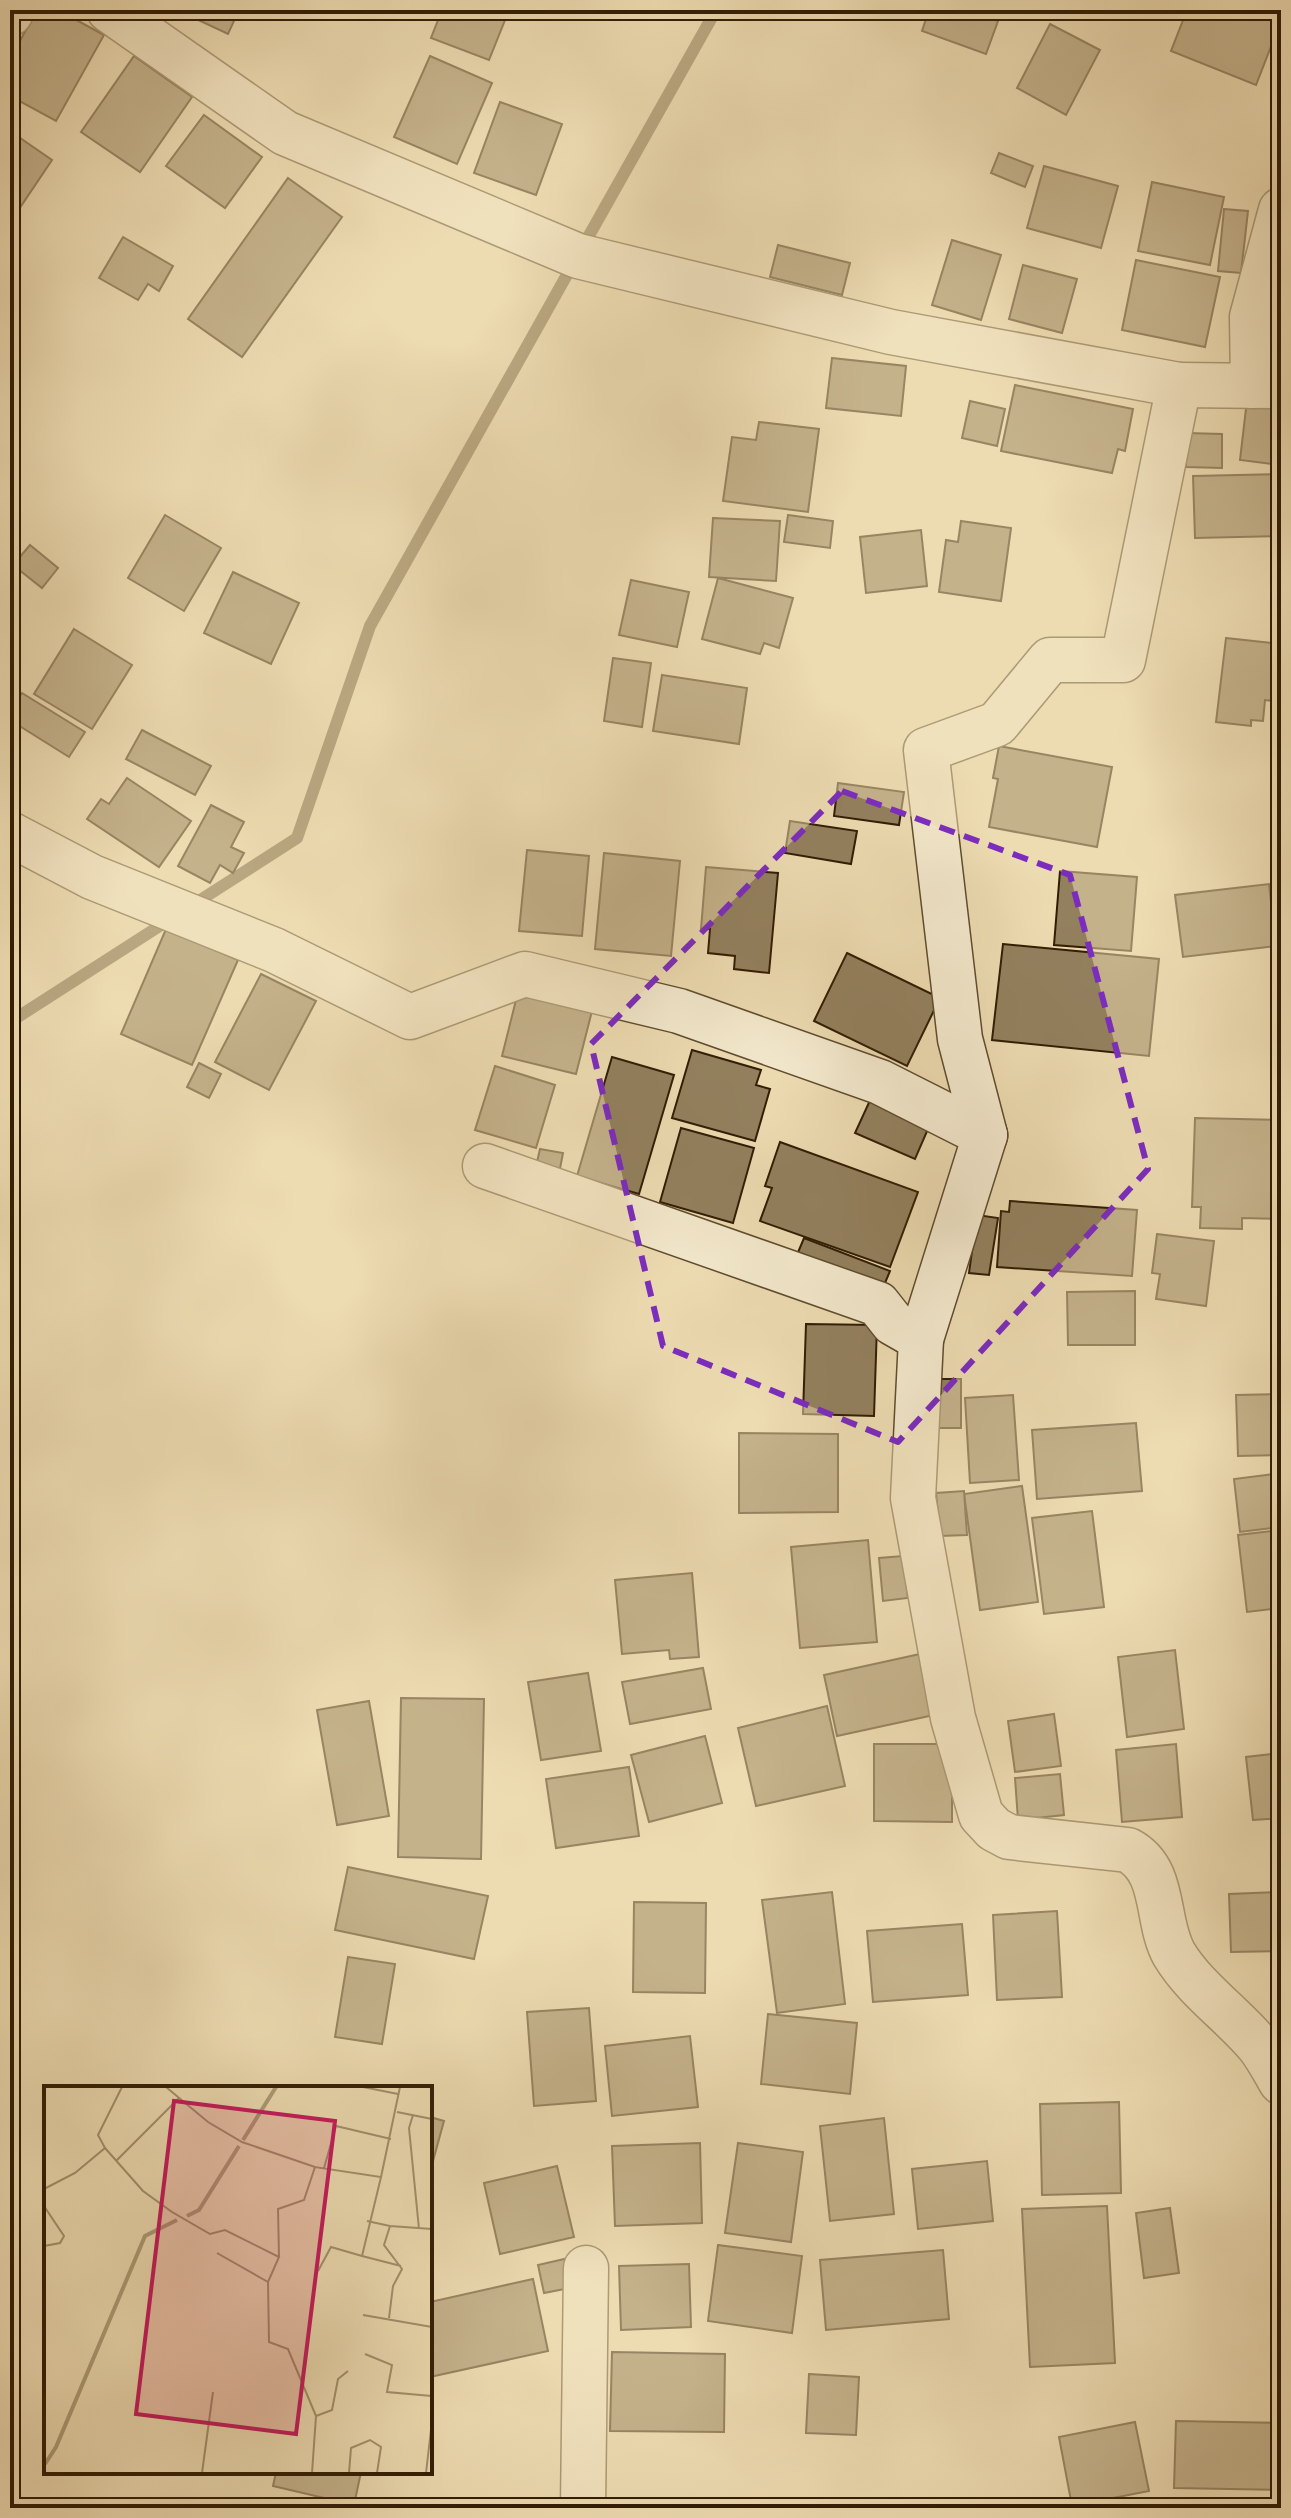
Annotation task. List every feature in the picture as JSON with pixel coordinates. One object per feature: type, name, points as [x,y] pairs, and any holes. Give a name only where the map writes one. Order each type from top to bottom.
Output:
[{"type":"street","points":[[109,10],[285,133],[578,256],[891,332],[1179,385],[1267,386],[1252,317],[1281,210]]},
{"type":"street","points":[[1179,385],[1123,660],[1050,660],[997,724],[926,750],[960,1039],[985,1135],[921,1339],[913,1498],[953,1718],[981,1815],[994,1829],[1009,1837],[1128,1850],[1142,1857],[1151,1872],[1172,1951],[1185,1969],[1259,2046],[1281,2082]]},
{"type":"street","points":[[10,834],[92,877],[274,950],[410,1017],[525,974],[679,1011],[880,1082],[985,1135]]},
{"type":"street","points":[[485,1166],[878,1304],[893,1323],[921,1339]]},
{"type":"street","points":[[583,2508],[586,2268]]},
{"type":"highlighted area","points":[[842,791],[1070,875],[1148,1169],[898,1442],[663,1346],[591,1044]]},
{"type":"building","points":[[37,10],[58,10],[104,35],[56,121],[10,96],[10,59]]},
{"type":"building","points":[[177,10],[239,10],[228,34]]},
{"type":"building","points":[[442,10],[509,10],[489,60],[431,38]]},
{"type":"building","points":[[929,10],[967,10],[998,21],[986,54],[922,31]]},
{"type":"building","points":[[1187,10],[1253,10],[1281,21],[1256,85],[1171,51]]},
{"type":"building","points":[[1050,24],[1100,50],[1066,115],[1017,88]]},
{"type":"building","points":[[134,56],[192,97],[140,172],[81,132]]},
{"type":"building","points":[[430,56],[492,83],[457,164],[394,137]]},
{"type":"building","points":[[500,102],[562,124],[536,195],[474,173]]},
{"type":"building","points":[[204,115],[262,157],[225,208],[166,166]]},
{"type":"building","points":[[10,131],[52,160],[13,218],[10,216]]},
{"type":"building","points":[[999,153],[1033,166],[1025,187],[991,173]]},
{"type":"building","points":[[1044,166],[1118,186],[1101,248],[1027,228]]},
{"type":"building","points":[[288,178],[342,217],[242,357],[188,319]]},
{"type":"building","points":[[1152,182],[1224,197],[1210,265],[1138,251]]},
{"type":"building","points":[[1224,209],[1248,211],[1241,273],[1218,271]]},
{"type":"building","points":[[123,237],[173,266],[159,291],[148,284],[138,300],[99,278]]},
{"type":"building","points":[[952,240],[1001,255],[981,320],[932,305]]},
{"type":"building","points":[[778,245],[850,263],[842,295],[770,277]]},
{"type":"building","points":[[1136,260],[1220,277],[1205,347],[1122,330]]},
{"type":"building","points":[[1023,265],[1077,279],[1062,333],[1009,319]]},
{"type":"building","points":[[832,358],[906,366],[901,416],[826,408]]},
{"type":"building","points":[[1015,385],[1133,409],[1125,451],[1118,449],[1112,473],[1001,451]]},
{"type":"building","points":[[1247,400],[1281,404],[1281,465],[1240,460]]},
{"type":"building","points":[[970,401],[1005,409],[997,446],[962,438]]},
{"type":"building","points":[[759,422],[819,429],[808,512],[723,501],[732,437],[756,440]]},
{"type":"building","points":[[1186,433],[1222,434],[1222,468],[1186,467]]},
{"type":"building","points":[[1281,474],[1281,536],[1195,538],[1193,476]]},
{"type":"building","points":[[165,515],[221,548],[184,611],[128,578]]},
{"type":"building","points":[[788,515],[833,521],[830,548],[784,542]]},
{"type":"building","points":[[713,518],[780,521],[776,581],[709,577]]},
{"type":"building","points":[[961,521],[1011,528],[1001,601],[939,592],[946,540],[958,542]]},
{"type":"building","points":[[921,530],[927,586],[866,593],[860,537]]},
{"type":"building","points":[[30,545],[58,568],[42,588],[13,565]]},
{"type":"building","points":[[233,572],[299,603],[271,664],[204,633]]},
{"type":"building","points":[[718,578],[793,598],[779,648],[764,643],[760,654],[702,639]]},
{"type":"building","points":[[631,580],[689,592],[677,647],[619,635]]},
{"type":"building","points":[[74,629],[132,665],[92,729],[34,694]]},
{"type":"building","points":[[1226,638],[1281,644],[1281,702],[1265,700],[1263,721],[1251,720],[1251,726],[1216,722]]},
{"type":"building","points":[[613,658],[651,663],[642,727],[604,721]]},
{"type":"building","points":[[662,675],[747,688],[739,744],[653,731]]},
{"type":"building","points":[[22,693],[85,732],[69,757],[10,720],[10,711]]},
{"type":"building","points":[[142,730],[211,766],[195,795],[126,759]]},
{"type":"building","points":[[999,746],[1112,767],[1097,847],[989,827],[998,779],[993,778]]},
{"type":"building","points":[[127,778],[191,821],[159,867],[87,819],[101,799],[109,804]]},
{"type":"building","points":[[838,783],[904,792],[899,825],[834,816]]},
{"type":"building","points":[[211,805],[244,822],[231,847],[244,853],[233,873],[220,865],[210,883],[178,866]]},
{"type":"building","points":[[790,821],[857,831],[851,864],[785,853]]},
{"type":"building","points":[[527,850],[589,856],[582,936],[519,931]]},
{"type":"building","points":[[604,853],[680,861],[671,956],[595,949]]},
{"type":"building","points":[[706,867],[778,873],[769,973],[734,969],[735,956],[708,953],[710,929],[701,929]]},
{"type":"building","points":[[1060,871],[1137,877],[1131,951],[1054,945]]},
{"type":"building","points":[[1269,884],[1276,946],[1183,957],[1175,895]]},
{"type":"building","points":[[166,929],[238,960],[192,1065],[121,1034]]},
{"type":"building","points":[[1003,944],[1159,959],[1149,1056],[992,1040]]},
{"type":"building","points":[[847,953],[940,998],[907,1066],[814,1021]]},
{"type":"building","points":[[261,974],[316,1001],[269,1090],[215,1062]]},
{"type":"building","points":[[519,988],[593,1007],[576,1074],[502,1056]]},
{"type":"building","points":[[692,1050],[761,1070],[756,1085],[770,1089],[755,1141],[672,1118]]},
{"type":"building","points":[[612,1057],[674,1075],[639,1194],[577,1176]]},
{"type":"building","points":[[199,1063],[221,1074],[209,1098],[187,1087]]},
{"type":"building","points":[[495,1066],[555,1085],[536,1148],[475,1130]]},
{"type":"building","points":[[872,1096],[931,1122],[915,1159],[855,1133]]},
{"type":"building","points":[[1195,1118],[1281,1120],[1281,1219],[1242,1218],[1242,1229],[1200,1228],[1201,1207],[1192,1207]]},
{"type":"building","points":[[681,1128],[754,1148],[733,1223],[660,1202]]},
{"type":"building","points":[[780,1142],[918,1192],[890,1267],[760,1221],[772,1188],[765,1186]]},
{"type":"building","points":[[540,1149],[563,1153],[558,1179],[534,1175]]},
{"type":"building","points":[[1010,1201],[1137,1210],[1132,1276],[997,1267],[1001,1211],[1009,1212]]},
{"type":"building","points":[[977,1215],[998,1218],[989,1275],[969,1273]]},
{"type":"building","points":[[1157,1234],[1214,1241],[1206,1306],[1156,1299],[1160,1274],[1152,1273]]},
{"type":"building","points":[[804,1238],[890,1271],[880,1295],[794,1262]]},
{"type":"building","points":[[1135,1291],[1135,1345],[1068,1345],[1067,1292]]},
{"type":"building","points":[[806,1324],[877,1325],[874,1416],[803,1414]]},
{"type":"building","points":[[938,1379],[961,1379],[961,1428],[937,1428]]},
{"type":"building","points":[[1278,1394],[1280,1455],[1238,1456],[1236,1395]]},
{"type":"building","points":[[1013,1395],[1019,1480],[970,1483],[965,1398]]},
{"type":"building","points":[[1136,1423],[1142,1491],[1037,1499],[1032,1430]]},
{"type":"building","points":[[739,1433],[838,1434],[838,1512],[739,1513]]},
{"type":"building","points":[[1281,1473],[1281,1527],[1240,1532],[1234,1479]]},
{"type":"building","points":[[1022,1486],[1038,1602],[980,1610],[964,1494]]},
{"type":"building","points":[[964,1491],[967,1535],[940,1536],[936,1493]]},
{"type":"building","points":[[1092,1511],[1104,1607],[1044,1614],[1032,1518]]},
{"type":"building","points":[[1273,1531],[1281,1608],[1247,1612],[1238,1535]]},
{"type":"building","points":[[868,1540],[877,1642],[800,1648],[791,1547]]},
{"type":"building","points":[[903,1556],[908,1598],[883,1601],[879,1558]]},
{"type":"building","points":[[692,1573],[699,1657],[670,1659],[669,1650],[622,1654],[615,1580]]},
{"type":"building","points":[[1175,1650],[1184,1729],[1127,1737],[1118,1657]]},
{"type":"building","points":[[920,1654],[934,1715],[837,1736],[824,1675]]},
{"type":"building","points":[[703,1668],[711,1709],[630,1724],[622,1682]]},
{"type":"building","points":[[588,1673],[601,1751],[541,1760],[528,1682]]},
{"type":"building","points":[[401,1698],[484,1699],[481,1859],[398,1857]]},
{"type":"building","points":[[369,1701],[389,1816],[337,1825],[317,1710]]},
{"type":"building","points":[[827,1706],[845,1786],[756,1806],[738,1728]]},
{"type":"building","points":[[1054,1714],[1061,1766],[1015,1772],[1008,1721]]},
{"type":"building","points":[[705,1736],[722,1803],[649,1822],[631,1755]]},
{"type":"building","points":[[874,1744],[952,1744],[952,1822],[874,1821]]},
{"type":"building","points":[[1176,1744],[1182,1817],[1122,1822],[1116,1750]]},
{"type":"building","points":[[1281,1753],[1281,1818],[1253,1820],[1246,1757]]},
{"type":"building","points":[[629,1767],[639,1836],[556,1848],[546,1779]]},
{"type":"building","points":[[1060,1774],[1064,1815],[1018,1820],[1015,1778]]},
{"type":"building","points":[[348,1867],[488,1896],[474,1959],[335,1930]]},
{"type":"building","points":[[832,1892],[845,2004],[777,2013],[762,1900]]},
{"type":"building","points":[[1281,1892],[1281,1951],[1231,1952],[1229,1894]]},
{"type":"building","points":[[634,1902],[706,1903],[705,1993],[633,1992]]},
{"type":"building","points":[[1057,1911],[1062,1997],[997,2000],[993,1915]]},
{"type":"building","points":[[962,1924],[968,1995],[873,2002],[867,1931]]},
{"type":"building","points":[[348,1957],[395,1964],[382,2044],[335,2037]]},
{"type":"building","points":[[589,2008],[596,2101],[534,2106],[527,2012]]},
{"type":"building","points":[[768,2014],[857,2023],[850,2094],[761,2084]]},
{"type":"building","points":[[690,2036],[698,2107],[612,2116],[605,2046]]},
{"type":"building","points":[[1119,2102],[1121,2193],[1042,2195],[1040,2104]]},
{"type":"building","points":[[432,2118],[444,2121],[432,2165]]},
{"type":"building","points":[[884,2118],[894,2214],[830,2221],[820,2126]]},
{"type":"building","points":[[700,2143],[702,2223],[615,2226],[612,2146]]},
{"type":"building","points":[[738,2143],[803,2152],[791,2242],[725,2233]]},
{"type":"building","points":[[987,2161],[993,2221],[918,2229],[912,2169]]},
{"type":"building","points":[[557,2166],[574,2237],[500,2254],[484,2183]]},
{"type":"building","points":[[1107,2206],[1115,2363],[1030,2367],[1022,2209]]},
{"type":"building","points":[[1170,2208],[1179,2273],[1144,2278],[1136,2213]]},
{"type":"building","points":[[718,2245],[802,2256],[792,2333],[708,2321]]},
{"type":"building","points":[[943,2250],[949,2319],[826,2330],[820,2260]]},
{"type":"building","points":[[573,2257],[580,2286],[544,2293],[538,2265]]},
{"type":"building","points":[[689,2264],[691,2327],[621,2330],[619,2266]]},
{"type":"building","points":[[533,2279],[548,2351],[432,2377],[432,2302]]},
{"type":"building","points":[[612,2352],[725,2354],[724,2432],[610,2431]]},
{"type":"building","points":[[809,2374],[859,2377],[856,2435],[806,2433]]},
{"type":"building","points":[[1176,2421],[1281,2423],[1281,2490],[1174,2488]]},
{"type":"building","points":[[1135,2422],[1149,2491],[1072,2506],[1059,2437]]},
{"type":"building","points":[[276,2474],[361,2474],[354,2505],[273,2486]]},
{"type":"waterway","points":[[582,248],[716,10]]},
{"type":"waterway","points":[[191,906],[297,838],[370,626],[573,264]]},
{"type":"waterway","points":[[10,1022],[172,918]]}]
